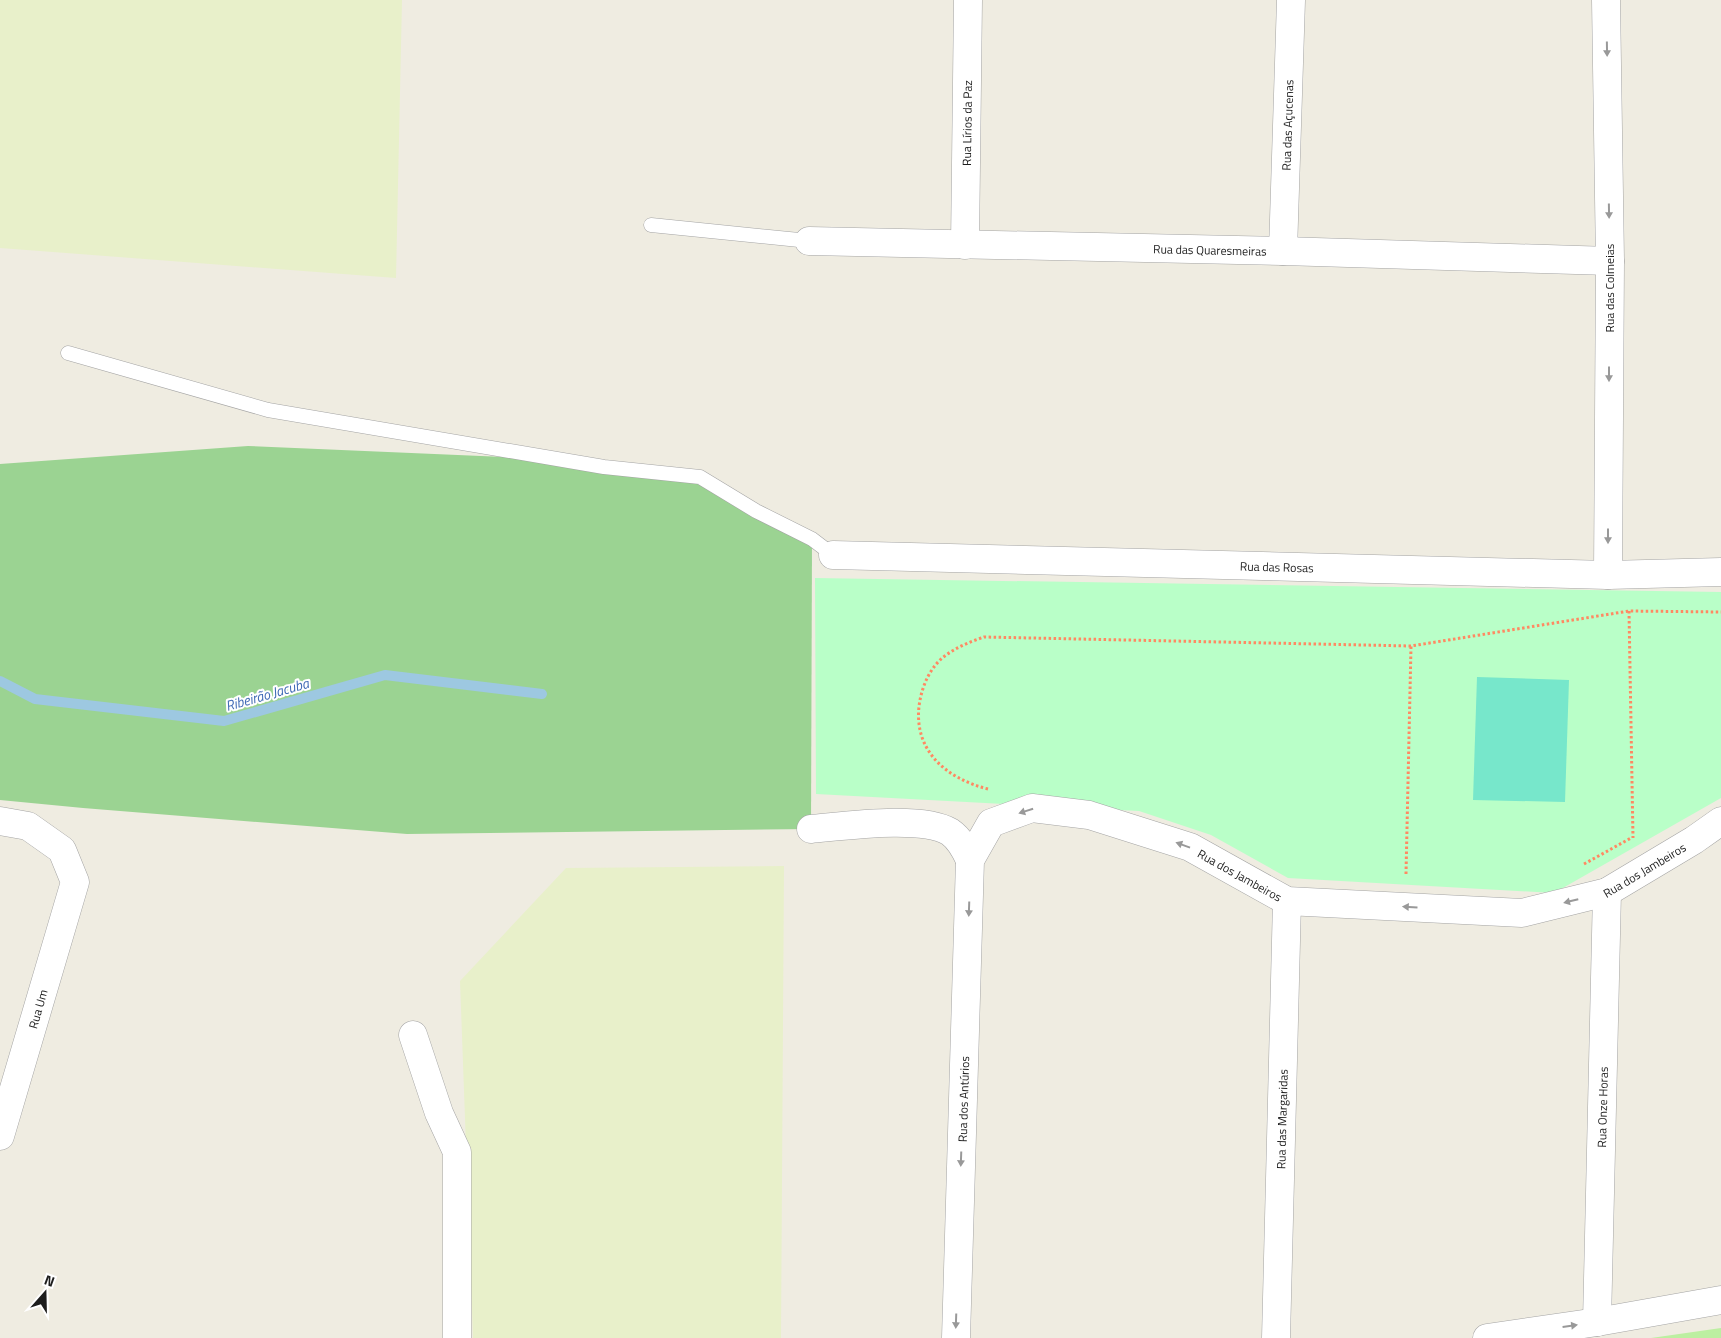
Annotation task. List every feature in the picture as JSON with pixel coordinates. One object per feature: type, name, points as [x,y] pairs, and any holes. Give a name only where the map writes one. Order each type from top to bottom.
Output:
[{"type":"street","name":"Rua Lírios da Paz","points":[[965,245],[968,0]]},
{"type":"street","name":"Rua das Açucenas","points":[[1283,250],[1291,0]]},
{"type":"street","name":"Rua das Colmeias","points":[[1606,0],[1610,261],[1608,575]]},
{"type":"street","name":"Rua das Quaresmeiras","points":[[809,241],[1283,250],[1610,261]]},
{"type":"street","name":"Rua das Rosas","points":[[833,555],[1608,575],[1709,572]]},
{"type":"street","points":[[1709,572],[1721,556]]},
{"type":"street","name":"Rua dos Jambeiros","points":[[970,860],[991,823],[1032,808],[1089,815],[1131,826],[1190,847],[1287,901],[1522,912],[1607,892],[1694,840],[1721,821]]},
{"type":"street","name":"Rua Um","points":[[0,821],[28,826],[62,850],[75,882],[0,1136]]},
{"type":"street","points":[[811,829],[907,822],[948,831],[960,841],[970,860]]},
{"type":"street","name":"Rua dos Antúrios","points":[[956,1338],[970,860]]},
{"type":"street","name":"Rua Onze Horas","points":[[1597,1322],[1607,892]]},
{"type":"street","name":"Rua das Margaridas","points":[[1276,1338],[1287,901]]},
{"type":"street","points":[[413,1035],[439,1113],[456,1152],[457,1338]]},
{"type":"street","points":[[1487,1338],[1597,1322],[1721,1300]]},
{"type":"lane","points":[[652,225],[809,241]]},
{"type":"lane","points":[[68,353],[268,410],[604,468],[700,477],[756,511],[812,540],[833,555]]},
{"type":"path","points":[[1628,611],[1632,838]]},
{"type":"path","points":[[996,791],[980,787],[949,773],[931,756],[921,737],[917,718],[927,677],[940,660],[955,650],[984,637],[1411,646],[1628,611],[1721,612]]},
{"type":"path","points":[[1406,874],[1411,646]]},
{"type":"path","points":[[1576,868],[1641,833]]},
{"type":"path","points":[[1397,874],[1416,875]]},
{"type":"green space","points":[[0,0],[402,0],[396,278],[0,248]]},
{"type":"green space","points":[[248,446],[552,459],[700,477],[812,539],[811,829],[407,834],[0,800],[0,464]]},
{"type":"green space","points":[[815,578],[1721,592],[1721,798],[1554,893],[1288,878],[1211,835],[1139,811],[816,794]]},
{"type":"green space","points":[[1477,677],[1569,680],[1565,802],[1473,800]]},
{"type":"green space","points":[[784,866],[781,1338],[473,1338],[460,981],[566,868]]},
{"type":"green space","points":[[1721,1328],[1721,1338],[1651,1338]]},
{"type":"waterway","name":"Ribeirão Jacuba","points":[[0,681],[35,699],[224,721],[385,675],[542,694]]}]
